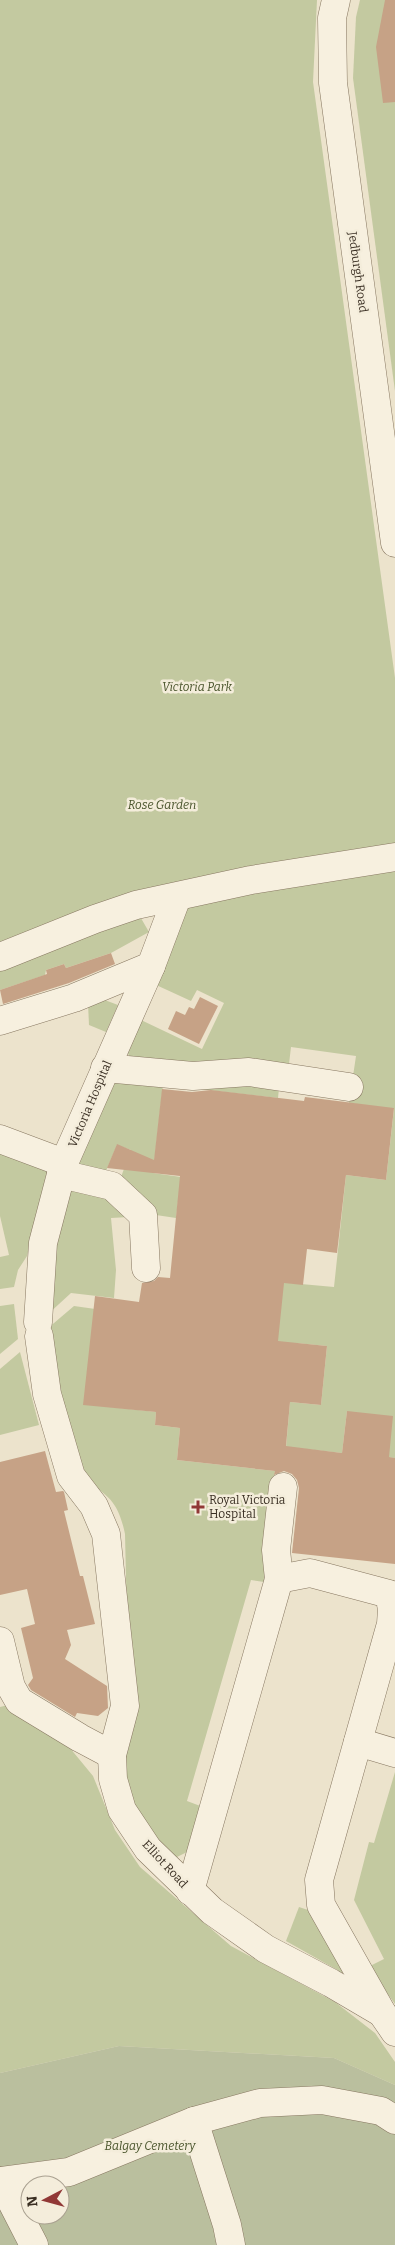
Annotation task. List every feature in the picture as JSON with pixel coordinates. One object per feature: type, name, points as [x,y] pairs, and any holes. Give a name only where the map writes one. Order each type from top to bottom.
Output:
[{"type":"street","name":"Jedburgh Road","points":[[336,0],[332,18],[333,83],[395,543]]},
{"type":"street","points":[[0,957],[95,919],[136,905],[251,880],[395,857]]},
{"type":"street","name":"Victoria Hospital","points":[[106,1534],[94,1506],[71,1476],[47,1394],[38,1329],[43,1243],[62,1169],[151,966],[177,897]]},
{"type":"street","points":[[0,1021],[74,998],[151,966]]},
{"type":"street","points":[[105,1068],[193,1076],[249,1072],[349,1086]]},
{"type":"street","points":[[0,1139],[62,1169],[112,1186],[142,1215],[146,1268]]},
{"type":"street","points":[[190,1891],[279,1579],[276,1550],[284,1487]]},
{"type":"street","name":"Elliot Road","points":[[106,1534],[125,1706],[112,1755],[113,1779],[122,1810],[148,1849],[212,1911],[266,1949],[331,1983],[388,2022]]},
{"type":"street","points":[[279,1579],[310,1573],[338,1580],[389,1594],[393,1608],[391,1624],[319,1880],[321,1905],[388,2022]]},
{"type":"street","points":[[0,1641],[11,1687],[19,1701],[112,1755]]},
{"type":"street","points":[[358,1742],[395,1753]]},
{"type":"street","points":[[34,2245],[1,2181],[68,2172],[194,2122],[260,2103],[322,2100],[381,2111],[395,2120]]},
{"type":"street","points":[[194,2122],[227,2225],[231,2245]]},
{"type":"green space","name":"Victoria Park","points":[[0,0],[317,0],[313,82],[395,678],[395,1458],[366,1455],[347,1411],[342,1453],[296,1448],[285,1459],[290,1402],[321,1405],[327,1346],[296,1343],[294,1363],[249,1358],[232,1268],[290,1283],[334,1287],[346,1175],[386,1180],[394,1109],[349,1103],[356,1056],[291,1047],[289,1064],[133,1063],[125,1048],[141,1020],[202,1049],[224,1003],[197,990],[191,1001],[154,984],[188,904],[138,913],[149,932],[111,953],[66,968],[64,964],[46,970],[45,975],[0,990]]},
{"type":"green space","points":[[360,0],[395,0],[395,391],[353,78],[356,17]]},
{"type":"green space","points":[[102,999],[118,1005],[106,1032],[89,1025],[88,1003]]},
{"type":"green space","points":[[112,1076],[279,1088],[278,1098],[163,1085],[153,1173],[181,1177],[176,1218],[156,1215],[121,1177],[131,1150],[117,1145],[106,1171],[80,1166],[76,1155]]},
{"type":"green space","points":[[0,1150],[48,1167],[27,1256],[18,1270],[14,1287],[0,1289],[0,1257],[9,1255],[0,1216]]},
{"type":"green space","points":[[66,1189],[110,1193],[129,1217],[111,1218],[116,1270],[114,1298],[71,1293],[47,1315],[57,1220]]},
{"type":"green space","points":[[14,1304],[18,1339],[0,1354],[0,1306]]},
{"type":"green space","points":[[74,1306],[138,1315],[84,1404],[156,1412],[155,1425],[180,1428],[177,1460],[275,1471],[264,1582],[251,1580],[187,1801],[203,1807],[189,1851],[177,1857],[162,1854],[131,1812],[124,1778],[128,1665],[125,1534],[119,1513],[110,1499],[79,1477],[47,1329]]},
{"type":"green space","points":[[20,1352],[39,1425],[0,1435],[0,1369]]},
{"type":"green space","points":[[8,1705],[65,1742],[93,1776],[115,1830],[140,1867],[231,1946],[335,2002],[375,2033],[395,2062],[395,2085],[334,2058],[119,2046],[0,2073],[0,1707]]},
{"type":"green space","points":[[395,1772],[395,2004],[368,1967],[384,1959],[354,1900],[369,1842],[374,1843]]},
{"type":"green space","points":[[299,1907],[314,1912],[348,1976],[286,1941]]},
{"type":"green space","name":"Balgay Cemetery","points":[[119,2046],[334,2058],[395,2085],[395,2245],[0,2245],[0,2073]]},
{"type":"building","points":[[385,0],[395,0],[395,102],[383,103],[376,47]]},
{"type":"building","points":[[111,953],[115,964],[69,983],[3,1004],[0,990],[47,974],[46,970],[64,964],[66,968]]},
{"type":"building","points":[[200,997],[218,1006],[199,1044],[168,1029],[176,1011],[185,1015],[189,1007],[194,1009]]},
{"type":"building","points":[[162,1089],[192,1092],[211,1090],[304,1101],[305,1097],[394,1108],[386,1180],[346,1175],[337,1253],[307,1249],[303,1285],[284,1283],[278,1341],[327,1346],[321,1405],[290,1402],[286,1446],[342,1453],[347,1411],[393,1416],[389,1457],[395,1458],[395,1564],[292,1553],[299,1488],[297,1480],[292,1474],[284,1471],[274,1475],[275,1471],[177,1460],[180,1428],[155,1425],[156,1412],[83,1405],[95,1296],[139,1302],[142,1283],[154,1281],[158,1277],[170,1278],[180,1176],[107,1168],[117,1144],[154,1160]]},
{"type":"building","points":[[45,1451],[56,1492],[64,1492],[68,1510],[64,1511],[80,1576],[83,1576],[95,1624],[67,1630],[71,1645],[65,1659],[107,1686],[108,1708],[98,1716],[77,1713],[75,1717],[31,1690],[28,1685],[33,1678],[21,1628],[35,1624],[27,1589],[0,1595],[0,1462]]},
{"type":"place","name":"Royal Victoria Hospital","points":[[198,1507]]},
{"type":"park label","name":"Rose Garden","points":[[162,805]]}]
